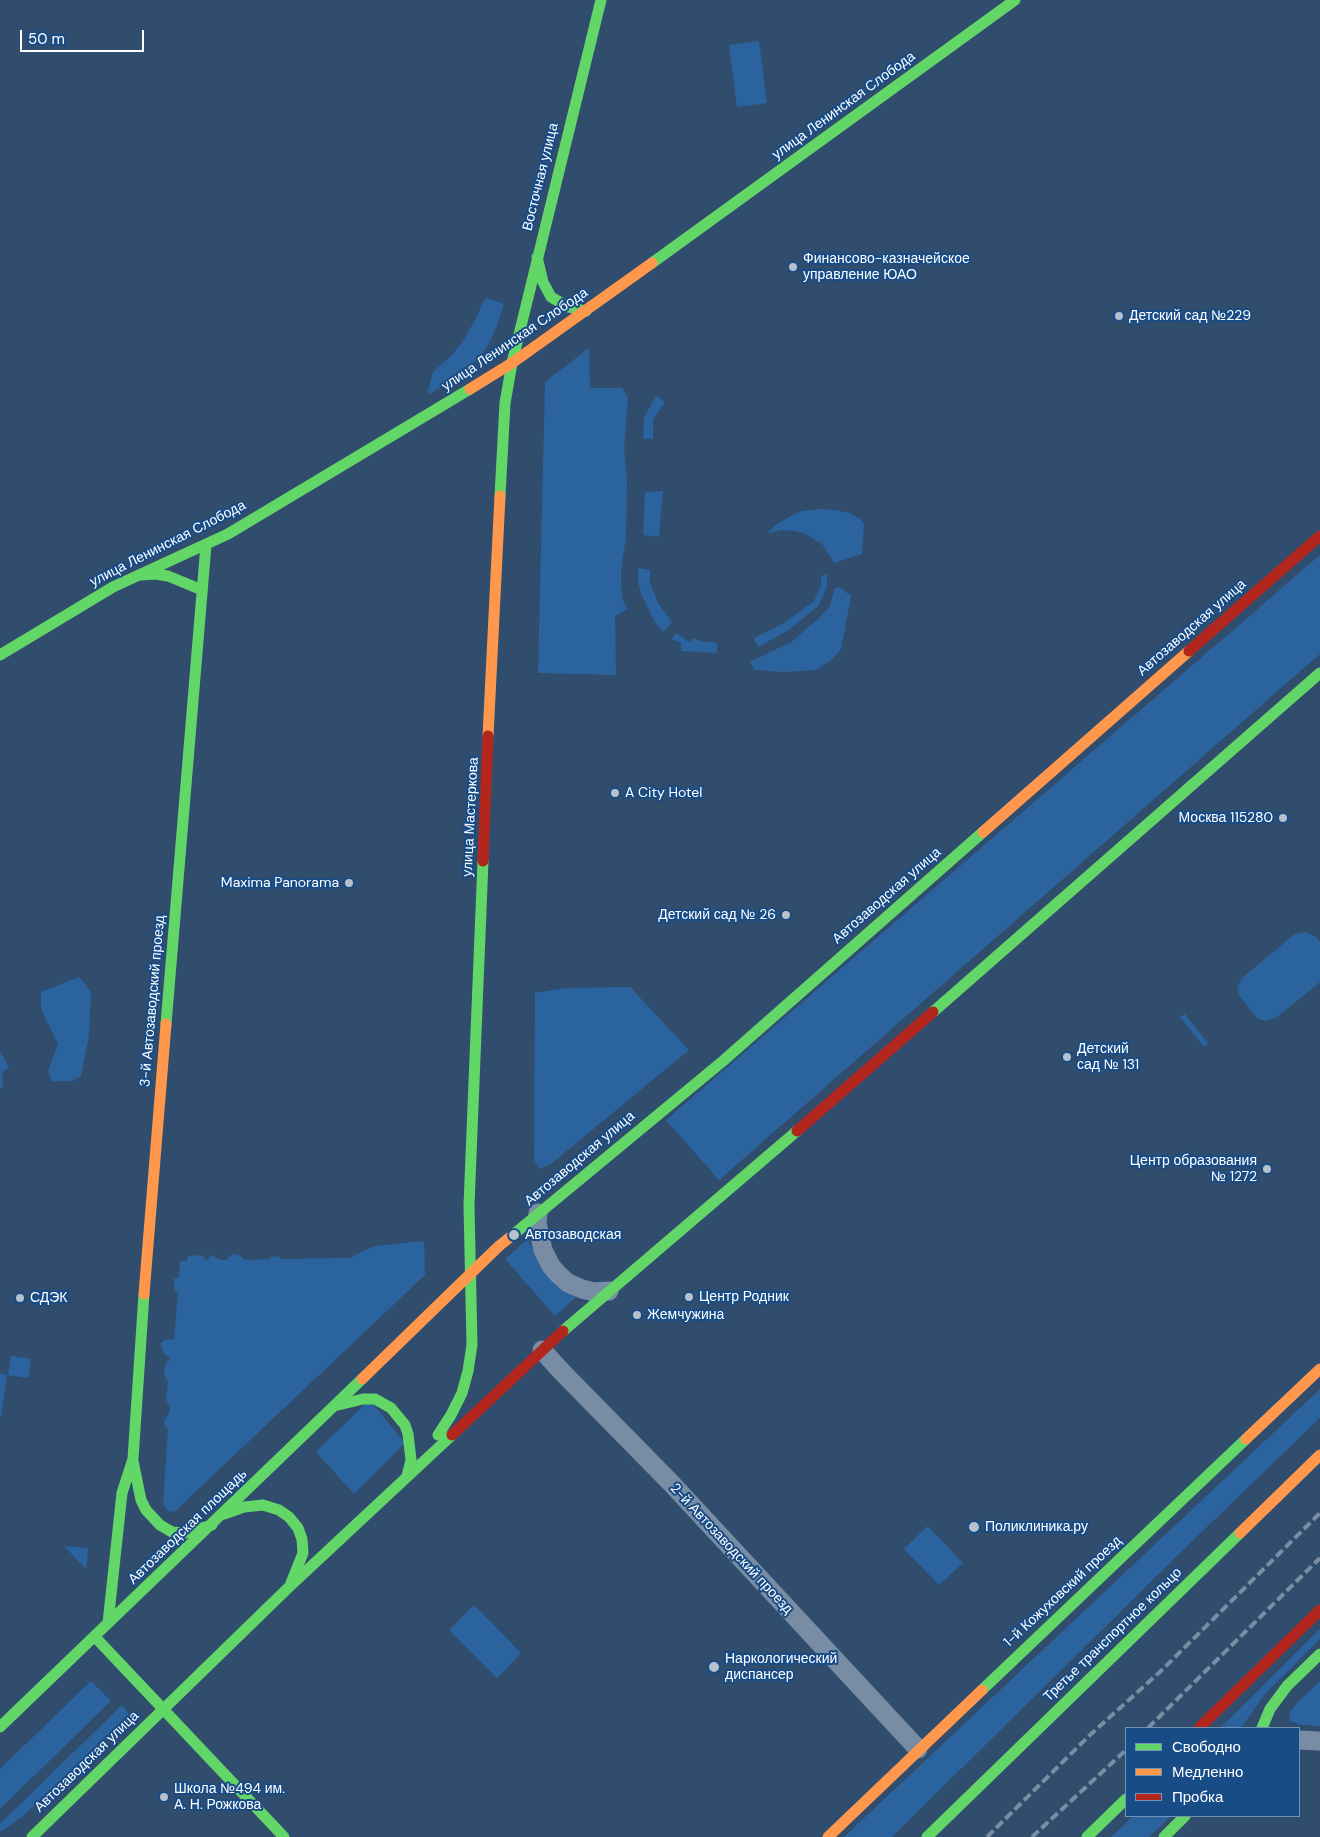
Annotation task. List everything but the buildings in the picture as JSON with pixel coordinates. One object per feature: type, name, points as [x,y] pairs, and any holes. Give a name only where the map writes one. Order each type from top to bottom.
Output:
[{"type":"main road","name":"Восточная улица","points":[[512,363],[601,0]]},
{"type":"main road","name":"улица Ленинская Слобода","points":[[0,655],[112,587],[228,534],[512,363],[1015,0]]},
{"type":"main road","points":[[537,257],[543,282],[551,297],[568,307],[586,311]]},
{"type":"main road","name":"улица Мастеркова","points":[[470,1273],[469,1205],[494,626],[505,403],[512,363]]},
{"type":"main road","points":[[137,576],[156,574],[168,576],[202,590],[217,552],[228,534]]},
{"type":"main road","name":"Автозаводская улица","points":[[470,1273],[538,1213],[730,1054],[1320,536]]},
{"type":"main road","name":"3-й Автозаводский проезд","points":[[108,1624],[122,1493],[132,1459],[206,545]]},
{"type":"main road","points":[[163,1709],[411,1472],[609,1290],[806,1123],[1320,673]]},
{"type":"main road","points":[[411,1472],[451,1415],[464,1385],[472,1345],[470,1273]]},
{"type":"main road","name":"Автозаводская площадь","points":[[95,1637],[470,1273]]},
{"type":"main road","name":"1-й Кожуховский проезд","points":[[828,1837],[918,1749],[1320,1369]]},
{"type":"main road","points":[[334,1406],[363,1399],[375,1399],[391,1408],[405,1425],[408,1434],[411,1472]]},
{"type":"main road","name":"Третье транспортное кольцо","points":[[927,1837],[1320,1455]]},
{"type":"main road","name":"3-й Автозаводский проезд","points":[[132,1459],[141,1500],[146,1510],[160,1525],[172,1532],[185,1533],[213,1524]]},
{"type":"main road","points":[[223,1514],[244,1506],[263,1506],[279,1510],[289,1517],[298,1528],[302,1540],[303,1554],[289,1587]]},
{"type":"main road","points":[[1200,1727],[1320,1610]]},
{"type":"main road","points":[[0,1726],[95,1637],[284,1837]]},
{"type":"main road","points":[[1262,1727],[1270,1709],[1287,1686],[1320,1654]]},
{"type":"main road","name":"Автозаводская улица","points":[[32,1837],[163,1709]]},
{"type":"main road","points":[[1086,1837],[1125,1799]]},
{"type":"main road","points":[[1164,1837],[1184,1817]]},
{"type":"street","points":[[538,1213],[537,1223],[543,1250],[551,1266],[558,1274],[568,1283],[582,1290],[594,1292],[609,1290]]},
{"type":"street","name":"2-й Автозаводский проезд","points":[[542,1350],[671,1484],[918,1749]]},
{"type":"street","points":[[1300,1740],[1320,1741]]},
{"type":"shaded area","points":[[759,41],[767,103],[737,107],[729,45]]},
{"type":"shaded area","points":[[486,298],[504,304],[488,345],[478,359],[464,371],[429,395],[428,391],[433,372],[453,354],[465,338]]},
{"type":"shaded area","points":[[589,348],[590,388],[622,388],[628,398],[624,448],[627,481],[626,537],[621,570],[621,587],[623,601],[628,609],[615,616],[616,675],[538,673],[545,382]]},
{"type":"shaded area","points":[[656,396],[665,402],[653,420],[653,439],[643,439],[644,417]]},
{"type":"shaded area","points":[[663,491],[659,537],[643,535],[645,492]]},
{"type":"shaded area","points":[[819,509],[850,513],[860,519],[864,524],[862,554],[834,563],[823,545],[806,534],[783,530],[767,533],[777,524],[791,516],[802,511]]},
{"type":"shaded area","points":[[1320,555],[1320,654],[719,1180],[666,1120]]},
{"type":"shaded area","points":[[638,568],[650,570],[650,582],[658,603],[672,622],[663,632],[655,622],[642,596],[638,582]]},
{"type":"shaded area","points":[[827,574],[827,587],[818,606],[789,630],[758,647],[754,638],[786,622],[814,601],[821,585],[821,576]]},
{"type":"shaded area","points":[[839,587],[851,596],[841,649],[833,659],[816,670],[784,672],[754,670],[750,662],[791,642],[830,606],[835,588]]},
{"type":"shaded area","points":[[676,633],[689,642],[694,638],[700,641],[717,643],[717,653],[681,651],[681,643],[671,639]]},
{"type":"shaded area","points":[[1306,932],[1316,937],[1320,942],[1320,982],[1277,1017],[1267,1021],[1258,1019],[1240,997],[1237,987],[1243,977],[1295,934]]},
{"type":"shaded area","points":[[79,977],[91,992],[89,1036],[81,1076],[73,1081],[52,1081],[48,1071],[58,1044],[41,1009],[41,992]]},
{"type":"shaded area","points":[[630,987],[689,1050],[552,1163],[540,1169],[534,1160],[535,993],[566,988]]},
{"type":"shaded area","points":[[1185,1014],[1208,1043],[1204,1047],[1180,1017]]},
{"type":"shaded area","points":[[0,1051],[9,1067],[2,1073],[3,1086],[0,1089]]},
{"type":"shaded area","points":[[528,1239],[543,1270],[577,1296],[555,1316],[505,1259]]},
{"type":"shaded area","points":[[424,1241],[425,1275],[174,1512],[167,1510],[163,1503],[168,1429],[164,1421],[169,1413],[170,1406],[166,1400],[168,1382],[164,1375],[165,1366],[170,1358],[163,1352],[161,1343],[165,1340],[174,1339],[178,1293],[174,1290],[174,1279],[179,1277],[180,1261],[187,1261],[188,1256],[201,1255],[205,1260],[208,1260],[211,1255],[221,1260],[227,1260],[233,1254],[239,1255],[245,1260],[270,1259],[272,1256],[280,1257],[281,1259],[349,1258],[375,1246]]},
{"type":"shaded area","points":[[11,1356],[31,1359],[28,1378],[8,1375]]},
{"type":"shaded area","points":[[0,1374],[7,1375],[1,1417],[0,1417]]},
{"type":"shaded area","points":[[1320,1389],[1320,1418],[1183,1550],[892,1837],[844,1837]]},
{"type":"shaded area","points":[[366,1403],[373,1404],[405,1443],[354,1494],[316,1452]]},
{"type":"shaded area","points":[[928,1526],[963,1563],[939,1585],[904,1549]]},
{"type":"shaded area","points":[[64,1546],[88,1548],[86,1569]]},
{"type":"shaded area","points":[[474,1605],[521,1653],[497,1678],[449,1630]]},
{"type":"shaded area","points":[[1320,1629],[1320,1639],[1265,1694],[1242,1727],[1221,1727]]},
{"type":"shaded area","points":[[91,1681],[111,1701],[0,1809],[0,1769]]},
{"type":"shaded area","points":[[1320,1681],[1320,1726],[1302,1725],[1290,1721],[1290,1712],[1295,1705]]},
{"type":"shaded area","points":[[122,1705],[129,1714],[22,1817],[0,1832],[0,1824]]},
{"type":"shaded area","points":[[1132,1817],[1170,1817],[1149,1837],[1111,1837]]},
{"type":"railway","points":[[987,1837],[1090,1735],[1162,1670],[1320,1513]]},
{"type":"railway","points":[[1149,1727],[1320,1558]]},
{"type":"railway","points":[[1032,1837],[1125,1751]]},
{"type":"traffic: fast","points":[[500,496],[505,403],[512,363],[601,0]]},
{"type":"traffic: fast","points":[[652,263],[1015,0]]},
{"type":"traffic: fast","points":[[537,257],[543,282],[551,297],[568,307],[586,311]]},
{"type":"traffic: fast","points":[[0,655],[113,587],[228,534],[470,389]]},
{"type":"traffic: fast","points":[[166,1024],[206,545]]},
{"type":"traffic: fast","points":[[141,575],[155,574],[168,576],[202,590]]},
{"type":"traffic: fast","points":[[933,1012],[1320,673]]},
{"type":"traffic: fast","points":[[514,1234],[723,1061],[983,832]]},
{"type":"traffic: fast","points":[[438,1435],[462,1393],[472,1345],[469,1205],[483,861]]},
{"type":"traffic: fast","points":[[563,1331],[797,1131]]},
{"type":"traffic: fast","points":[[108,1623],[122,1493],[133,1459],[144,1294]]},
{"type":"traffic: fast","points":[[0,1727],[362,1379]]},
{"type":"traffic: fast","points":[[334,1406],[363,1399],[375,1399],[391,1408],[405,1425],[408,1434],[411,1460],[407,1476]]},
{"type":"traffic: fast","points":[[32,1837],[289,1587],[452,1435]]},
{"type":"traffic: fast","points":[[982,1690],[1246,1439]]},
{"type":"traffic: fast","points":[[133,1461],[141,1500],[146,1510],[160,1525],[172,1532],[185,1533],[212,1525]]},
{"type":"traffic: fast","points":[[224,1514],[244,1507],[263,1505],[279,1510],[289,1517],[298,1528],[302,1539],[303,1553],[291,1583]]},
{"type":"traffic: fast","points":[[927,1837],[1240,1533]]},
{"type":"traffic: fast","points":[[95,1637],[284,1837]]},
{"type":"traffic: fast","points":[[1262,1727],[1270,1709],[1287,1686],[1320,1654]]},
{"type":"traffic: fast","points":[[1087,1837],[1125,1800]]},
{"type":"traffic: fast","points":[[1164,1837],[1184,1817]]},
{"type":"traffic: slow","points":[[470,389],[512,363],[652,263]]},
{"type":"traffic: slow","points":[[488,736],[500,496]]},
{"type":"traffic: slow","points":[[983,832],[1189,651]]},
{"type":"traffic: slow","points":[[144,1294],[166,1024]]},
{"type":"traffic: slow","points":[[362,1379],[499,1246],[514,1234]]},
{"type":"traffic: slow","points":[[1246,1439],[1320,1369]]},
{"type":"traffic: slow","points":[[1240,1533],[1320,1455]]},
{"type":"traffic: slow","points":[[828,1837],[982,1690]]},
{"type":"traffic: jam","points":[[1189,651],[1320,536]]},
{"type":"traffic: jam","points":[[483,861],[488,736]]},
{"type":"traffic: jam","points":[[797,1131],[933,1012]]},
{"type":"traffic: jam","points":[[452,1435],[563,1331]]},
{"type":"traffic: jam","points":[[1200,1727],[1320,1610]]},
{"type":"place","name":"Финансово-казначейское управление ЮАО","points":[[793,267]]},
{"type":"place","name":"Детский сад №229","points":[[1119,316]]},
{"type":"place","name":"A City Hotel","points":[[615,793]]},
{"type":"place","name":"Москва 115280","points":[[1283,818]]},
{"type":"place","name":"Maxima Panorama","points":[[349,883]]},
{"type":"place","name":"Детский сад № 26","points":[[786,915]]},
{"type":"place","name":"Детский сад № 131","points":[[1067,1057]]},
{"type":"place","name":"Центр образования № 1272","points":[[1267,1169]]},
{"type":"place","name":"Автозаводская","points":[[514,1235]]},
{"type":"place","name":"Центр Родник","points":[[689,1297]]},
{"type":"place","name":"СДЭК","points":[[20,1298]]},
{"type":"place","name":"Жемчужина","points":[[637,1315]]},
{"type":"place","name":"Поликлиника.ру","points":[[974,1527]]},
{"type":"place","name":"Наркологический диспансер","points":[[714,1667]]},
{"type":"place","name":"Школа №494 им. А. Н. Рожкова","points":[[164,1797]]}]
